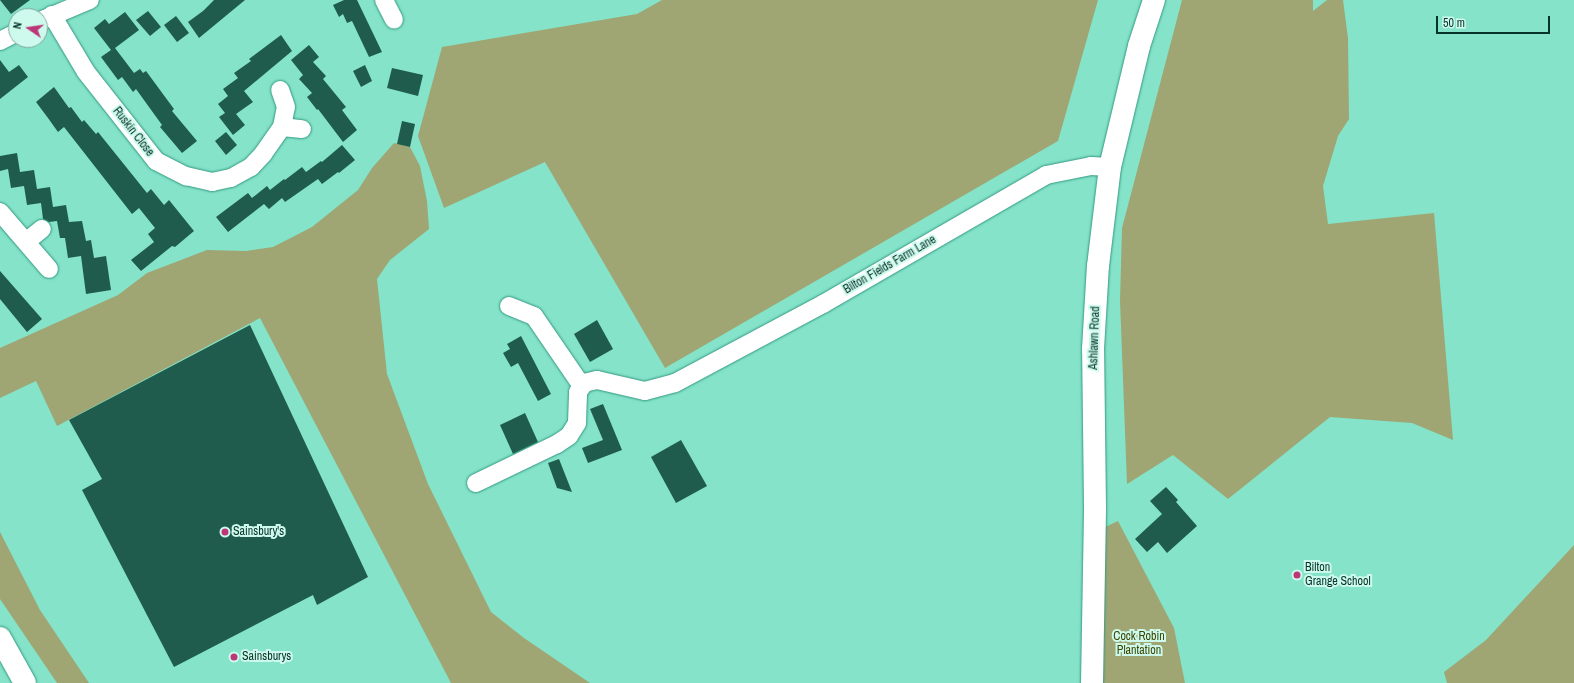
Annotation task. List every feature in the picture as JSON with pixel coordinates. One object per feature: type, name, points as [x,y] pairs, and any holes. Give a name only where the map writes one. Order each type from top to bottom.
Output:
[{"type":"main road","name":"Ashlawn Road","points":[[1092,683],[1095,506],[1093,349],[1098,266],[1110,166],[1139,46],[1154,0]]},
{"type":"main road","points":[[0,638],[25,683]]},
{"type":"street","points":[[48,17],[90,0]]},
{"type":"street","points":[[384,0],[394,20]]},
{"type":"street","name":"Ruskin Close","points":[[48,21],[156,161],[186,176],[212,182],[231,178],[250,167],[263,154],[282,127],[286,107],[280,90]]},
{"type":"street","points":[[282,127],[302,130]]},
{"type":"street","name":"Bilton Fields Farm Lane","points":[[582,386],[584,383],[597,380],[645,391],[675,383],[823,304],[1046,175],[1091,166],[1110,166]]},
{"type":"street","points":[[0,212],[49,269]]},
{"type":"street","points":[[26,241],[42,229]]},
{"type":"street","points":[[476,483],[557,444],[569,436],[577,423],[578,392],[582,386],[534,316],[509,306]]},
{"type":"green space","points":[[662,0],[1098,0],[1058,141],[665,368],[545,162],[444,208],[418,136],[442,47],[637,14]]},
{"type":"green space","points":[[1182,0],[1313,0],[1313,11],[1327,0],[1343,0],[1348,38],[1349,119],[1338,136],[1323,186],[1328,224],[1434,213],[1453,440],[1412,423],[1330,417],[1228,499],[1173,455],[1127,484],[1120,301],[1122,228]]},
{"type":"green space","points":[[394,143],[410,147],[420,166],[427,201],[429,229],[390,260],[377,279],[387,374],[428,484],[491,612],[524,638],[590,683],[451,683],[260,318],[57,426],[36,381],[0,398],[0,348],[118,295],[147,273],[207,250],[246,251],[273,247],[312,227],[358,190],[372,168]]},
{"type":"green space","name":"Cock Robin Plantation","points":[[1118,521],[1174,628],[1185,683],[1102,683],[1103,528]]},
{"type":"green space","points":[[0,532],[40,610],[89,683],[57,683],[0,599]]},
{"type":"green space","points":[[1574,545],[1574,683],[1447,683],[1444,672],[1486,640]]},
{"type":"building","points":[[0,0],[30,0],[19,8],[8,8],[8,10]]},
{"type":"building","points":[[214,0],[245,0],[199,38],[188,22],[203,11]]},
{"type":"building","points":[[344,0],[357,0],[382,52],[369,57],[352,21],[347,23],[343,14],[339,17],[333,5]]},
{"type":"building","points":[[148,11],[161,27],[150,36],[136,20]]},
{"type":"building","points":[[125,12],[139,30],[115,48],[134,73],[140,69],[143,73],[146,71],[174,109],[172,111],[197,141],[182,153],[160,127],[162,125],[136,89],[133,92],[122,77],[118,80],[101,57],[111,50],[94,28],[105,19],[109,24]]},
{"type":"building","points":[[176,16],[189,33],[177,42],[164,25]]},
{"type":"building","points":[[281,35],[292,51],[244,91],[253,102],[236,114],[245,125],[233,135],[219,117],[225,113],[218,104],[228,96],[223,89],[238,78],[234,73],[251,61],[249,59]]},
{"type":"building","points":[[309,45],[319,57],[313,62],[326,76],[323,79],[346,107],[342,110],[357,130],[343,142],[307,97],[312,93],[299,79],[303,75],[291,60]]},
{"type":"building","points":[[0,60],[9,72],[19,65],[28,77],[0,99]]},
{"type":"building","points":[[365,65],[372,81],[361,87],[353,71]]},
{"type":"building","points":[[392,68],[423,75],[418,96],[387,88]]},
{"type":"building","points":[[54,87],[69,108],[71,107],[82,122],[84,120],[96,134],[98,132],[147,193],[151,189],[164,205],[169,200],[194,231],[175,247],[172,246],[141,271],[131,260],[154,242],[148,234],[155,228],[139,208],[132,214],[64,127],[58,132],[36,102]]},
{"type":"building","points":[[402,121],[415,124],[410,147],[397,144]]},
{"type":"building","points":[[226,132],[237,145],[226,155],[215,141]]},
{"type":"building","points":[[342,145],[355,160],[322,184],[318,179],[285,202],[282,198],[269,209],[264,204],[228,232],[216,217],[248,193],[252,198],[267,186],[270,190],[302,167],[306,172],[321,161],[322,162]]},
{"type":"building","points":[[17,153],[20,172],[34,170],[37,189],[50,187],[53,207],[66,205],[69,222],[82,221],[86,241],[91,240],[94,258],[106,256],[111,290],[86,294],[81,256],[68,258],[65,238],[60,238],[57,221],[49,222],[43,219],[41,203],[27,205],[24,186],[11,188],[8,169],[0,171],[0,156]]},
{"type":"building","points":[[0,271],[42,319],[27,332],[0,299]]},
{"type":"building","points":[[597,320],[613,349],[590,362],[574,334]]},
{"type":"building","name":"Sainsbury's","points":[[250,325],[368,577],[317,605],[313,595],[174,667],[82,490],[102,479],[69,420]]},
{"type":"building","points":[[521,336],[551,394],[538,401],[518,363],[511,367],[503,353],[510,349],[507,344]]},
{"type":"building","points":[[603,404],[622,450],[588,463],[582,448],[603,440],[590,409]]},
{"type":"building","points":[[525,413],[538,442],[513,454],[500,425]]},
{"type":"building","points":[[681,440],[707,486],[676,503],[651,457]]},
{"type":"building","points":[[559,459],[572,492],[557,488],[548,463]]},
{"type":"building","points":[[1166,487],[1178,500],[1176,502],[1197,526],[1167,553],[1158,542],[1147,552],[1135,539],[1162,514],[1150,501]]},
{"type":"place","name":"Sainsbury's","points":[[225,532]]},
{"type":"place","name":"Bilton Grange School","points":[[1297,575]]},
{"type":"place","name":"Sainsburys","points":[[234,657]]}]
